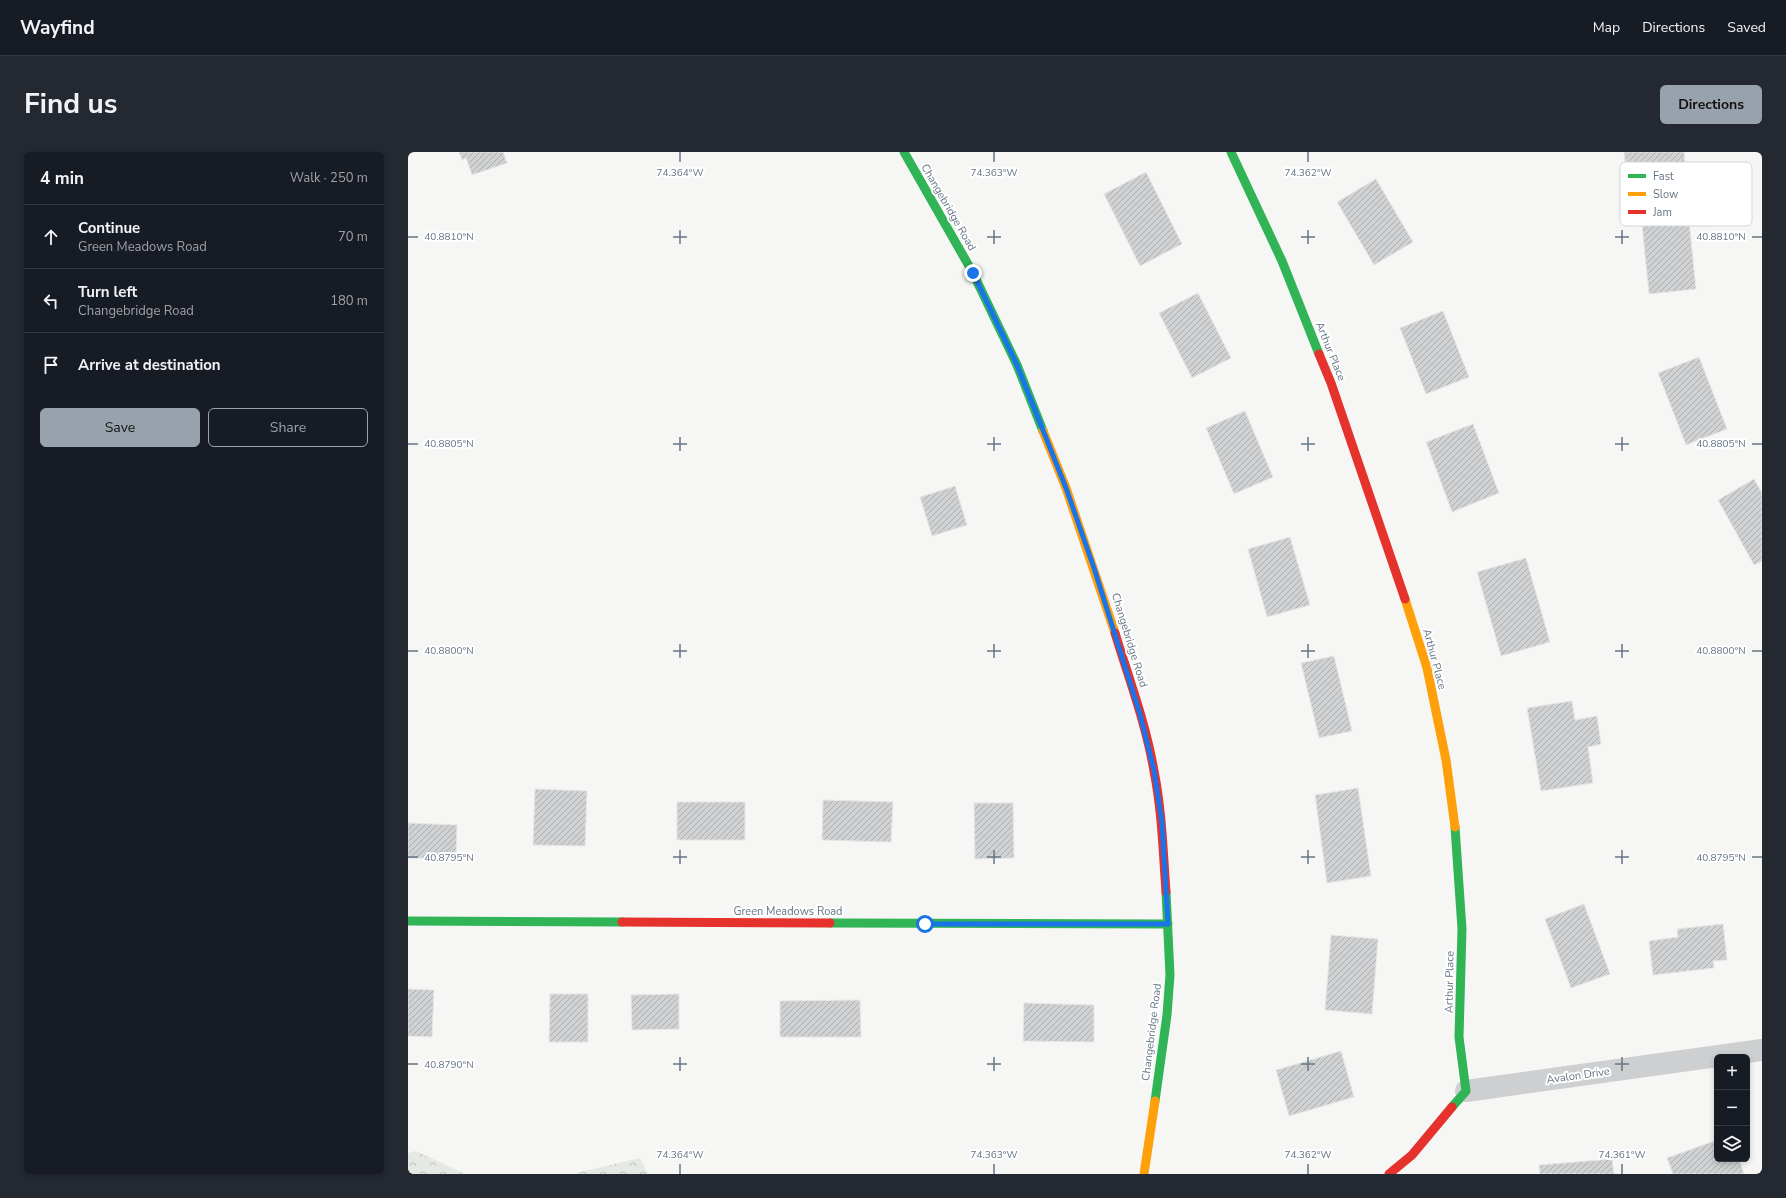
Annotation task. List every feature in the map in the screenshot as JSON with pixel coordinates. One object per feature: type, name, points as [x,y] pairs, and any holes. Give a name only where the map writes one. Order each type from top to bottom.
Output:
[{"type":"street","name":"Changebridge Road","points":[[904,152],[973,273],[1017,365],[1066,488],[1094,568],[1140,714],[1154,770],[1162,823],[1170,975],[1167,1015],[1144,1174]]},
{"type":"street","name":"Arthur Place","points":[[1231,152],[1282,261],[1332,383],[1427,668],[1446,760],[1457,844],[1462,929],[1459,1037],[1466,1091]]},
{"type":"street","name":"Green Meadows Road","points":[[408,921],[1168,924]]},
{"type":"street","name":"Avalon Drive","points":[[1466,1091],[1762,1050]]},
{"type":"street","points":[[1389,1174],[1412,1155],[1466,1091]]},
{"type":"green space","points":[[416,1151],[465,1174],[408,1174],[408,1153]]},
{"type":"green space","points":[[640,1158],[648,1174],[572,1174]]},
{"type":"building","points":[[459,152],[503,152],[507,163],[472,175],[466,158],[462,160]]},
{"type":"building","points":[[1624,152],[1684,152],[1685,162],[1625,162]]},
{"type":"building","points":[[1146,172],[1182,244],[1140,266],[1104,194]]},
{"type":"building","points":[[1376,179],[1413,242],[1374,265],[1337,202]]},
{"type":"building","points":[[1642,226],[1690,226],[1696,289],[1649,294]]},
{"type":"building","points":[[1198,293],[1231,358],[1192,378],[1159,313]]},
{"type":"building","points":[[1443,311],[1469,377],[1426,394],[1400,328]]},
{"type":"building","points":[[1699,357],[1727,429],[1686,445],[1658,373]]},
{"type":"building","points":[[1245,411],[1273,477],[1234,494],[1206,428]]},
{"type":"building","points":[[1473,424],[1499,493],[1452,512],[1426,442]]},
{"type":"building","points":[[1754,479],[1762,493],[1762,561],[1754,565],[1718,500]]},
{"type":"building","points":[[955,486],[967,525],[932,536],[920,497]]},
{"type":"building","points":[[1290,537],[1310,605],[1267,617],[1248,549]]},
{"type":"building","points":[[1526,558],[1550,642],[1501,656],[1477,572]]},
{"type":"building","points":[[1334,656],[1352,731],[1319,738],[1301,663]]},
{"type":"building","points":[[1572,701],[1575,720],[1597,716],[1601,744],[1588,747],[1593,783],[1541,791],[1527,708]]},
{"type":"building","points":[[1358,788],[1371,876],[1327,883],[1315,795]]},
{"type":"building","points":[[535,789],[587,791],[585,846],[533,845]]},
{"type":"building","points":[[823,800],[893,802],[891,842],[822,840]]},
{"type":"building","points":[[677,802],[745,802],[745,840],[677,840]]},
{"type":"building","points":[[974,803],[1013,803],[1014,858],[975,859]]},
{"type":"building","points":[[408,823],[457,825],[456,859],[408,858]]},
{"type":"building","points":[[1584,904],[1610,974],[1571,988],[1545,919]]},
{"type":"building","points":[[1723,924],[1727,960],[1713,961],[1714,968],[1653,975],[1649,941],[1678,937],[1677,929]]},
{"type":"building","points":[[1331,935],[1378,939],[1372,1014],[1325,1010]]},
{"type":"building","points":[[408,989],[434,990],[432,1037],[408,1036]]},
{"type":"building","points":[[550,994],[588,994],[588,1042],[549,1042]]},
{"type":"building","points":[[679,994],[679,1029],[632,1030],[631,995]]},
{"type":"building","points":[[860,1000],[861,1037],[780,1037],[780,1001]]},
{"type":"building","points":[[1024,1003],[1094,1005],[1094,1042],[1023,1041]]},
{"type":"building","points":[[1341,1051],[1354,1097],[1289,1116],[1276,1070]]},
{"type":"building","points":[[1714,1141],[1714,1162],[1740,1162],[1744,1174],[1673,1174],[1667,1158]]},
{"type":"building","points":[[1612,1159],[1614,1174],[1540,1174],[1539,1165]]},
{"type":"traffic: fast","points":[[904,152],[973,273],[1017,365],[1043,431]]},
{"type":"traffic: fast","points":[[1231,152],[1282,261],[1319,354]]},
{"type":"traffic: fast","points":[[1452,1107],[1466,1091],[1459,1037],[1462,929],[1455,827]]},
{"type":"traffic: fast","points":[[1155,1101],[1167,1015],[1170,975],[1166,892]]},
{"type":"traffic: fast","points":[[408,921],[622,922]]},
{"type":"traffic: fast","points":[[830,923],[1168,924]]},
{"type":"traffic: slow","points":[[1043,431],[1066,488],[1115,633]]},
{"type":"traffic: slow","points":[[1405,599],[1427,668],[1446,760],[1455,827]]},
{"type":"traffic: slow","points":[[1144,1174],[1155,1101]]},
{"type":"traffic: jam","points":[[1319,354],[1331,383],[1405,599]]},
{"type":"traffic: jam","points":[[1115,633],[1151,753],[1161,816],[1166,892]]},
{"type":"traffic: jam","points":[[622,922],[830,923]]},
{"type":"traffic: jam","points":[[1389,1174],[1412,1155],[1452,1107]]},
{"type":"route","points":[[925,924],[1168,924],[1162,823],[1154,770],[1140,714],[1094,568],[1066,488],[1017,365],[973,273]]}]
